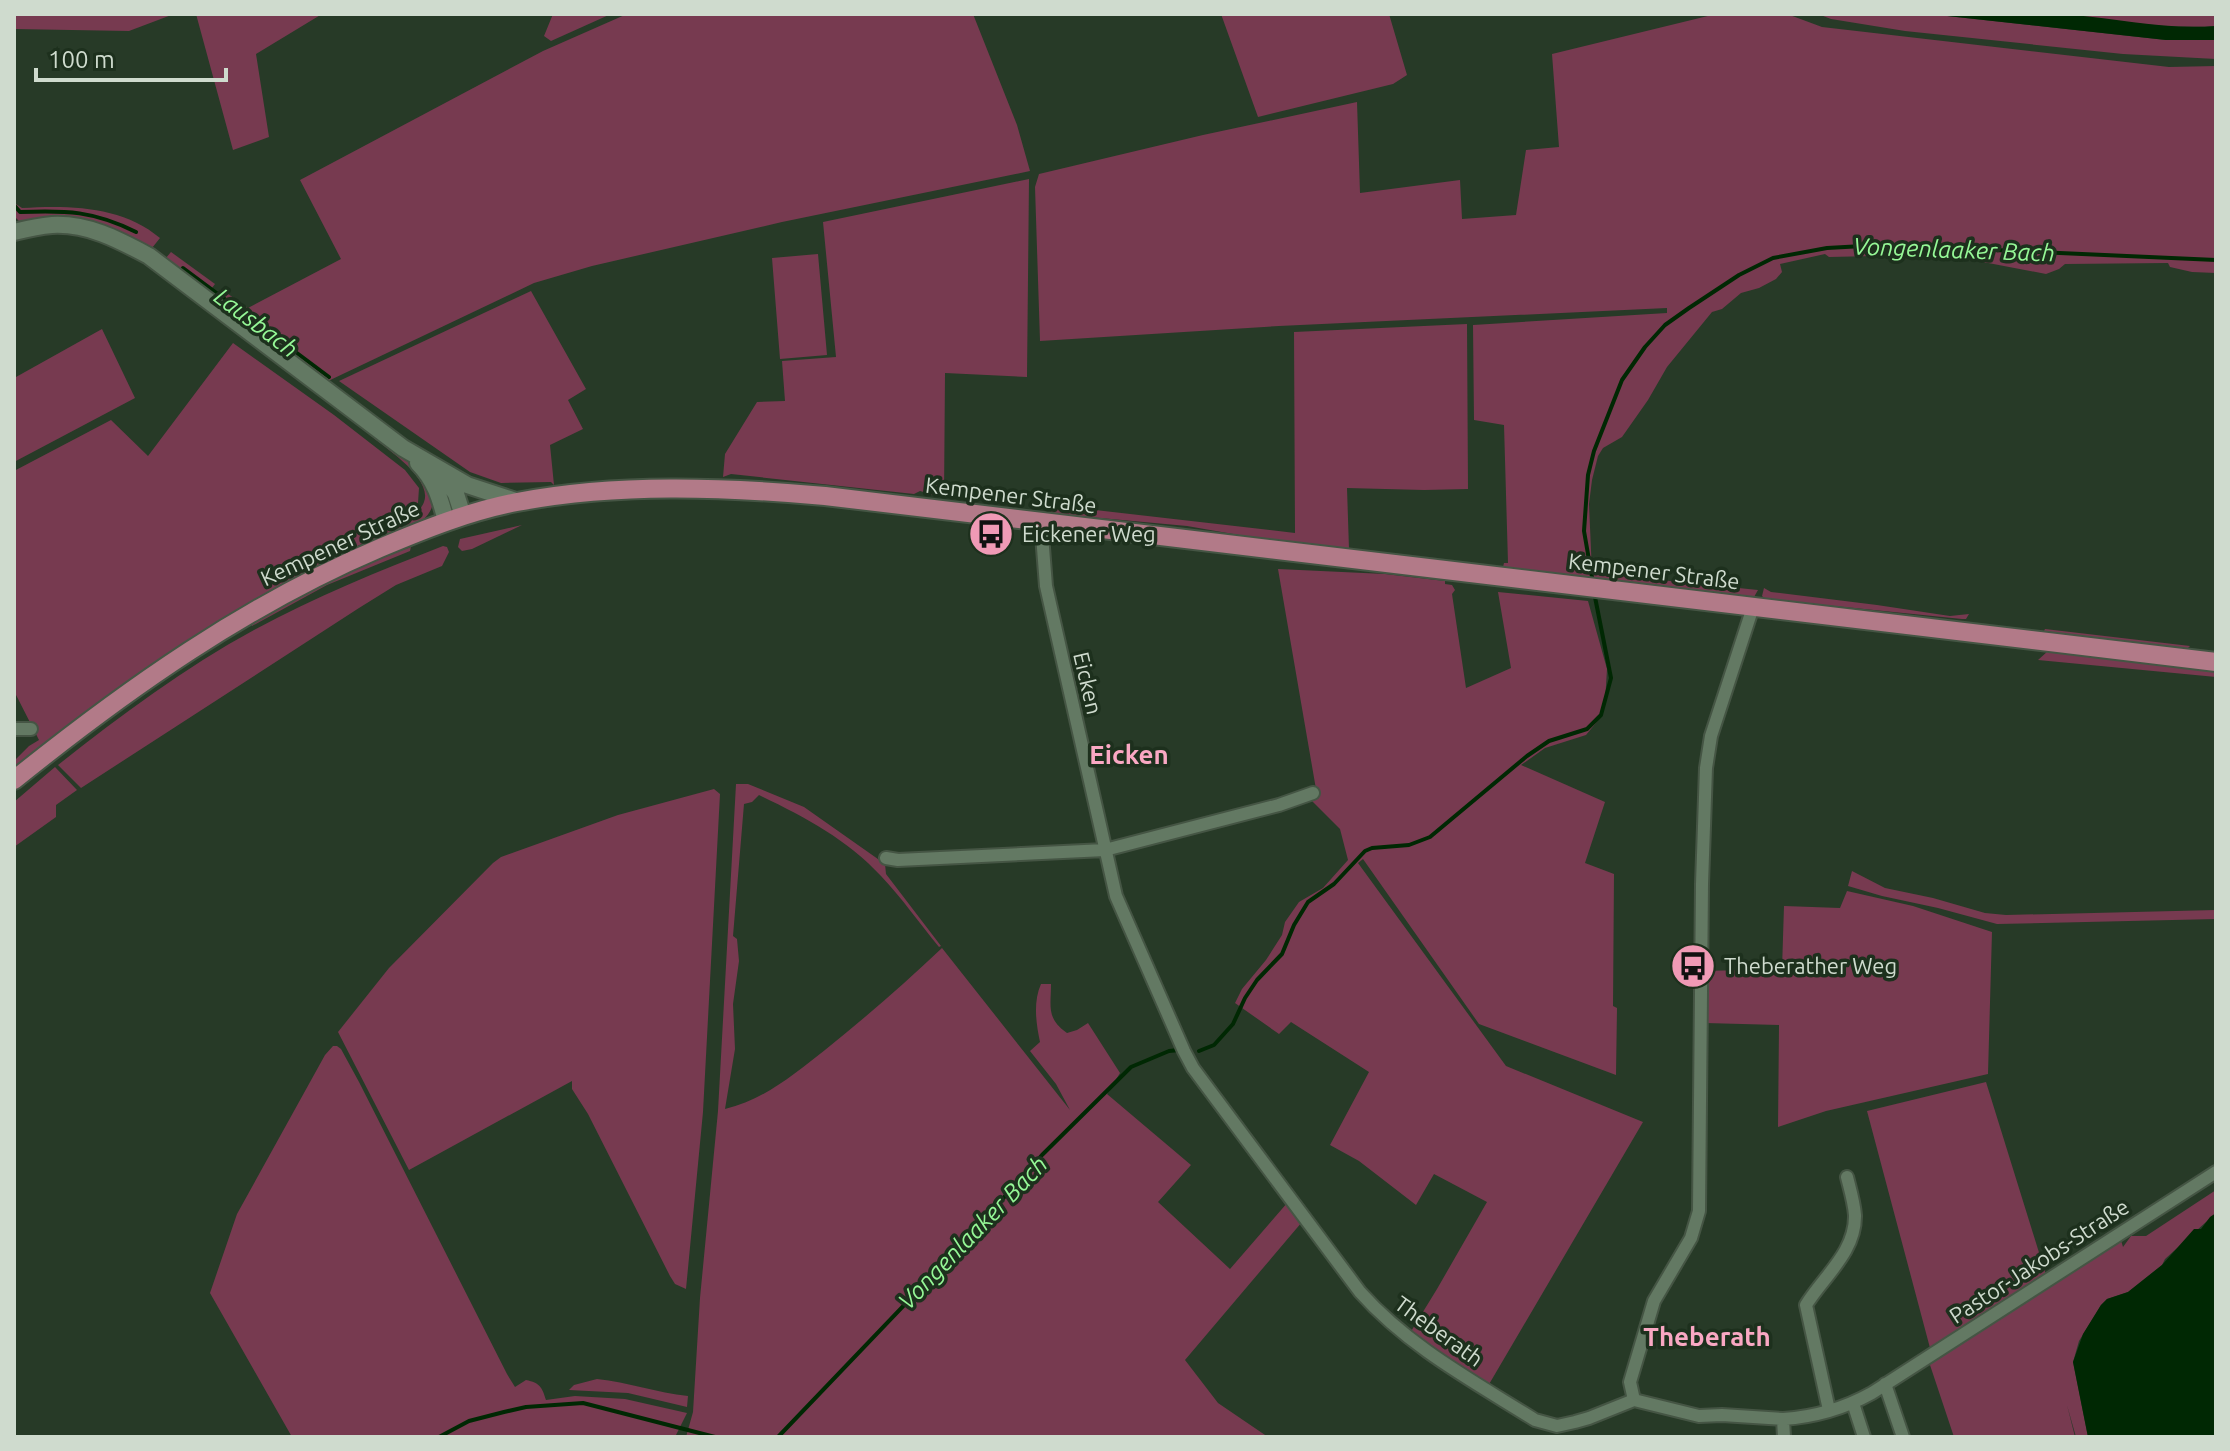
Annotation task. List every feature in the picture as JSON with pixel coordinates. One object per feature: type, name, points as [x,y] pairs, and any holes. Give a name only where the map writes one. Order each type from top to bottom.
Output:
[{"type":"main road","name":"Kempener Straße","points":[[14,780],[147,679],[283,594],[347,562],[455,519],[519,502],[638,490],[686,489],[825,496],[2216,662]]},
{"type":"street","points":[[14,231],[53,225],[76,227],[111,236],[149,256],[403,448],[481,491],[519,502]]},
{"type":"street","points":[[403,448],[429,474],[455,519]]},
{"type":"street","points":[[438,470],[456,494],[455,519]]},
{"type":"street","name":"Eicken","points":[[1038,522],[1046,586],[1116,896],[1184,1051]]},
{"type":"street","points":[[1753,607],[1711,736],[1706,768],[1699,1211],[1691,1238],[1654,1301],[1630,1382],[1634,1400],[1699,1416],[1783,1419],[1784,1437]]},
{"type":"street","points":[[14,729],[31,729]]},
{"type":"street","points":[[886,858],[898,860],[1105,850],[1279,805],[1313,793]]},
{"type":"street","name":"Theberath","points":[[1184,1051],[1193,1068],[1360,1292],[1382,1316],[1420,1347],[1448,1367],[1546,1424],[1557,1426],[1589,1418],[1634,1400]]},
{"type":"street","name":"Pastor-Jakobs-Straße","points":[[1783,1419],[1853,1403],[2216,1172]]},
{"type":"street","points":[[1829,1410],[1806,1305],[1841,1258],[1852,1232],[1855,1214],[1847,1177]]},
{"type":"street","points":[[1885,1384],[1903,1437]]},
{"type":"street","points":[[1853,1403],[1864,1437]]},
{"type":"shaded area","points":[[14,14],[174,14],[129,31],[14,29]]},
{"type":"shaded area","points":[[196,14],[322,14],[256,54],[269,137],[233,150]]},
{"type":"shaded area","points":[[553,14],[611,14],[551,41],[544,36]]},
{"type":"shaded area","points":[[627,14],[973,14],[1017,125],[1030,171],[782,222],[592,266],[534,283],[326,382],[215,297],[221,289],[248,308],[341,259],[300,180],[543,51]]},
{"type":"shaded area","points":[[1221,14],[1389,14],[1407,75],[1393,84],[1258,117]]},
{"type":"shaded area","points":[[1716,14],[1787,14],[1822,27],[2169,67],[2216,66],[2216,273],[2192,272],[2170,267],[2168,263],[2065,264],[2046,274],[1957,254],[1894,251],[1874,256],[1829,257],[1825,254],[1780,264],[1782,272],[1776,279],[1741,293],[1722,309],[1712,312],[1667,367],[1622,437],[1603,448],[1598,456],[1589,504],[1592,573],[1758,590],[1754,597],[1503,567],[1504,563],[1508,563],[1504,425],[1474,420],[1473,325],[1667,313],[1667,308],[1279,326],[1040,341],[1035,187],[1039,174],[1357,102],[1360,193],[1460,180],[1462,219],[1516,215],[1526,150],[1559,147],[1552,54]]},
{"type":"shaded area","points":[[1818,14],[1929,14],[2166,40],[2216,40],[2216,59],[2123,54],[1905,31],[1831,19]]},
{"type":"shaded area","points":[[1929,14],[2055,14],[2162,25],[2216,26],[2216,40],[2166,40]]},
{"type":"shaded area","points":[[2060,14],[2216,16],[2216,26],[2157,25]]},
{"type":"shaded area","points":[[1029,179],[1027,377],[945,373],[944,498],[920,491],[914,494],[731,474],[723,477],[725,454],[757,402],[785,401],[782,361],[836,357],[823,222]]},
{"type":"shaded area","points":[[14,197],[16,204],[22,208],[77,208],[112,214],[145,227],[160,238],[152,248],[121,233],[21,223],[14,216]]},
{"type":"shaded area","points":[[171,252],[215,284],[209,292],[165,259]]},
{"type":"shaded area","points":[[818,254],[827,355],[780,359],[772,258]]},
{"type":"shaded area","points":[[531,291],[586,389],[568,400],[583,429],[550,445],[554,485],[551,482],[501,483],[470,472],[339,381]]},
{"type":"shaded area","points":[[1467,324],[1468,489],[1347,488],[1349,549],[1187,526],[1057,514],[1043,504],[1295,533],[1294,332]]},
{"type":"shaded area","points":[[102,329],[135,398],[14,462],[14,374],[16,377]]},
{"type":"shaded area","points":[[233,343],[405,470],[419,488],[418,503],[401,515],[401,528],[348,550],[247,606],[152,670],[14,774],[14,761],[39,740],[14,691],[14,471],[111,420],[148,456]]},
{"type":"shaded area","points":[[369,430],[417,467],[434,498],[429,513],[413,526],[407,528],[405,520],[423,505],[425,493],[421,483],[406,464],[369,434]]},
{"type":"shaded area","points":[[522,525],[472,549],[462,551],[458,547],[460,539]]},
{"type":"shaded area","points":[[443,546],[449,552],[442,566],[396,585],[81,788],[58,765],[153,693],[228,645],[324,596]]},
{"type":"shaded area","points":[[411,547],[410,551],[327,585],[252,626],[251,622],[309,590]]},
{"type":"shaded area","points":[[1278,569],[1385,574],[1445,581],[1445,584],[1452,585],[1466,688],[1511,668],[1498,592],[1588,601],[1607,669],[1605,702],[1600,718],[1586,735],[1545,748],[1521,765],[1605,802],[1585,863],[1614,874],[1616,1075],[1479,1024],[1363,859],[1358,863],[1506,1066],[1643,1122],[1488,1386],[1410,1333],[1487,1202],[1434,1174],[1416,1205],[1359,1161],[1330,1145],[1369,1072],[1291,1022],[1279,1034],[1235,1003],[1282,935],[1285,922],[1299,902],[1323,888],[1348,860],[1340,829],[1311,800],[1317,795]]},
{"type":"shaded area","points":[[1764,588],[1771,592],[1950,616],[1969,614],[1962,619],[1765,599],[1762,596]]},
{"type":"shaded area","points":[[2045,629],[2190,646],[2186,650],[2043,633]]},
{"type":"shaded area","points":[[2048,651],[2216,671],[2216,677],[2038,660]]},
{"type":"shaded area","points":[[55,767],[77,790],[56,805],[56,817],[14,847],[14,802]]},
{"type":"shaded area","points":[[736,784],[748,784],[804,807],[885,864],[886,874],[941,946],[881,876],[839,840],[759,795],[752,802],[744,804],[733,936],[737,939],[739,961],[733,1004],[735,1049],[725,1109],[766,1093],[790,1077],[870,1013],[942,948],[1070,1110],[1056,1084],[1030,1051],[1040,1042],[1036,1013],[1038,991],[1041,984],[1051,984],[1051,1012],[1060,1028],[1067,1033],[1088,1023],[1120,1073],[1107,1094],[1191,1165],[1158,1202],[1230,1269],[1288,1202],[1302,1222],[1185,1360],[1218,1403],[1268,1437],[686,1437],[693,1412],[700,1298],[718,1111]]},
{"type":"shaded area","points":[[714,789],[720,794],[703,1112],[686,1289],[675,1284],[670,1276],[588,1114],[572,1089],[572,1081],[409,1170],[338,1032],[389,968],[501,857],[618,815]]},
{"type":"shaded area","points":[[1852,871],[1885,888],[1985,913],[2216,910],[2216,919],[1997,924],[1848,886]]},
{"type":"shaded area","points":[[1847,891],[1913,906],[1992,932],[1988,1074],[1826,1111],[1778,1127],[1779,1025],[1705,1023],[1705,971],[1782,969],[1784,906],[1840,908]]},
{"type":"shaded area","points":[[333,1046],[341,1049],[359,1082],[515,1387],[526,1380],[540,1386],[546,1400],[575,1396],[625,1399],[687,1413],[675,1437],[292,1437],[210,1293],[237,1214],[325,1055]]},
{"type":"shaded area","points":[[1986,1082],[2046,1275],[1930,1348],[1867,1111]]},
{"type":"shaded area","points":[[2216,1190],[2216,1213],[2162,1265],[2128,1292],[2107,1299],[2079,1341],[2073,1362],[2088,1437],[2076,1437],[2067,1405],[2075,1437],[1954,1437],[1928,1359],[2120,1237],[2123,1247],[2131,1236],[2146,1236]]},
{"type":"shaded area","points":[[2216,1213],[2216,1437],[2088,1437],[2073,1362],[2083,1334],[2107,1299],[2128,1292],[2162,1265],[2194,1229],[2201,1229]]},
{"type":"shaded area","points":[[597,1379],[688,1396],[687,1407],[628,1393],[569,1390],[574,1385]]},
{"type":"waterway","name":"Lausbach","points":[[14,205],[20,212],[52,211],[93,216],[136,232]]},
{"type":"waterway","name":"Vongenlaaker Bach","points":[[1593,583],[1584,531],[1588,475],[1594,451],[1622,380],[1665,325],[1739,275],[1773,258],[1827,248],[1881,245],[2216,260]]},
{"type":"waterway","name":"Lausbach","points":[[183,268],[329,377]]},
{"type":"waterway","name":"Vongenlaaker Bach","points":[[1199,1051],[1214,1045],[1233,1024],[1257,980],[1282,954],[1308,902],[1334,884],[1365,851],[1409,845],[1430,837],[1527,756],[1549,741],[1587,729],[1601,715],[1611,678],[1594,592]]},
{"type":"waterway","name":"Vongenlaaker Bach","points":[[778,1437],[954,1253],[1042,1155],[1131,1067],[1179,1050]]},
{"type":"waterway","points":[[439,1437],[469,1421],[504,1412],[526,1407],[583,1403],[715,1437]]},
{"type":"place","name":"Eickener Weg","points":[[991,534]]},
{"type":"place","name":"Theberather Weg","points":[[1693,966]]},
{"type":"district","name":"Eicken","points":[[1129,755]]},
{"type":"district","name":"Theberath","points":[[1707,1337]]}]
